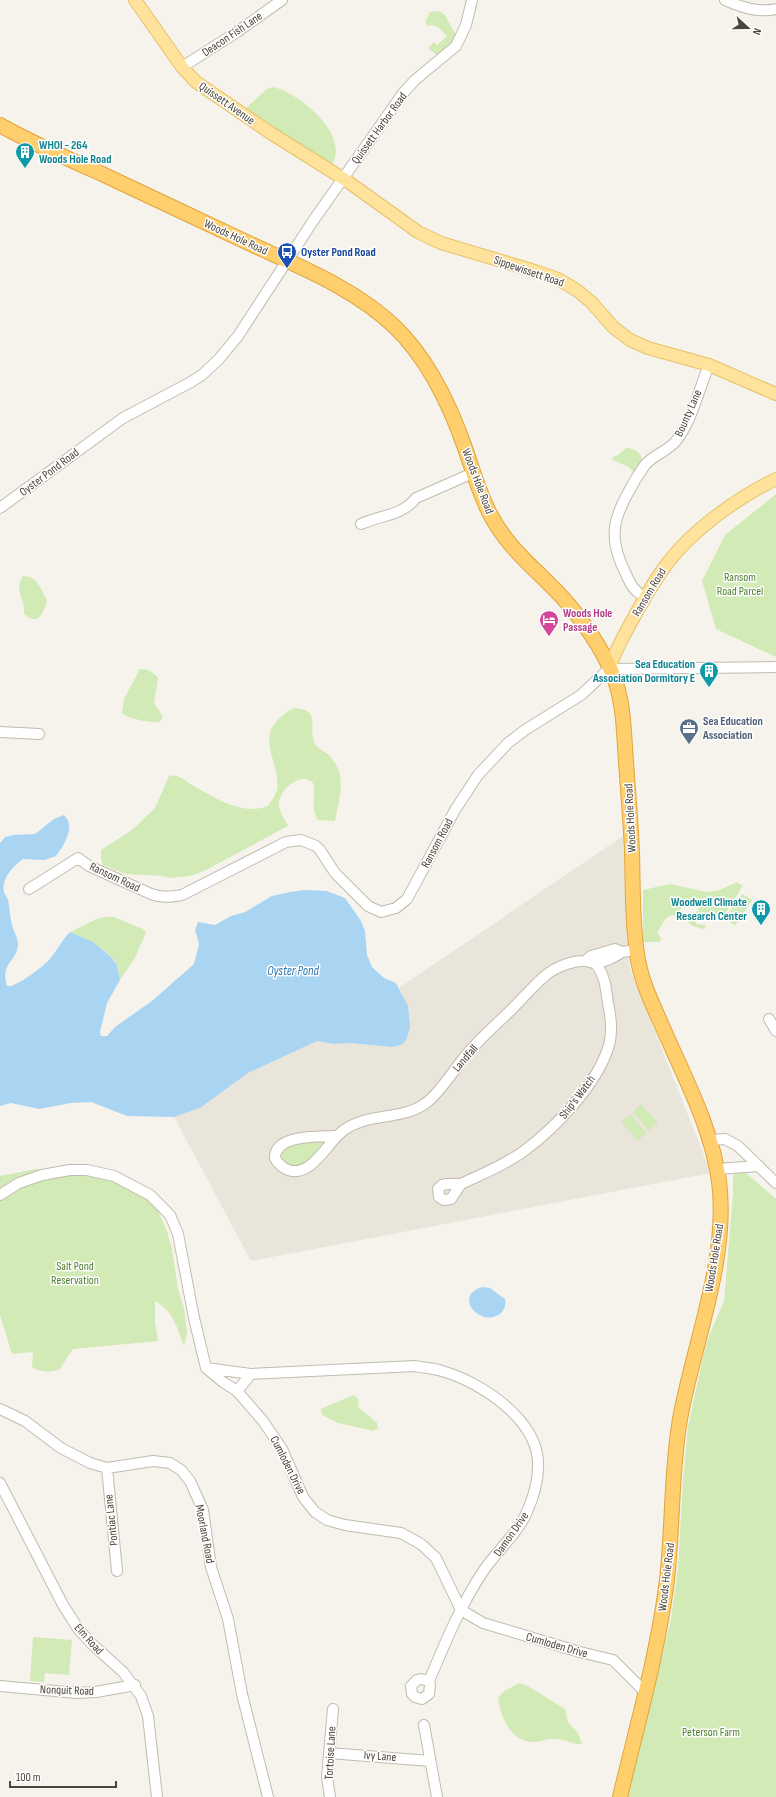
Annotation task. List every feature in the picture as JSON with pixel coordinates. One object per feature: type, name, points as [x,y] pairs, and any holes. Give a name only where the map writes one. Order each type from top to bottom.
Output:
[{"type":"highway","name":"Woods Hole Road","points":[[0,125],[49,150],[287,261],[346,292],[379,314],[397,329],[423,360],[441,391],[456,424],[483,501],[505,539],[526,563],[567,602],[598,644],[616,682],[623,714],[629,796],[636,950],[647,991],[711,1140],[717,1169],[721,1211],[719,1243],[680,1423],[675,1455],[670,1547],[666,1585],[654,1656],[620,1797]]},
{"type":"main road","name":"Quissett Avenue","points":[[136,0],[182,67],[196,82],[343,179]]},
{"type":"main road","name":"Sippewissett Road","points":[[343,179],[428,238],[558,279],[578,291],[592,303],[613,327],[630,340],[648,348],[708,365],[776,394]]},
{"type":"main road","name":"Ransom Road","points":[[609,669],[614,652],[665,565],[691,538],[730,507],[776,479]]},
{"type":"street","name":"Deacon Fish Lane","points":[[182,67],[237,32],[282,0]]},
{"type":"street","name":"Quissett Harbor Road","points":[[287,261],[404,92],[456,46],[466,25],[472,0]]},
{"type":"street","points":[[725,0],[757,9],[776,9]]},
{"type":"street","name":"Oyster Pond Road","points":[[0,508],[123,418],[191,382],[212,367],[238,336],[287,261]]},
{"type":"street","name":"Bounty Lane","points":[[645,598],[632,588],[620,564],[615,539],[617,519],[630,488],[646,464],[676,442],[682,431],[708,365]]},
{"type":"street","points":[[361,524],[372,519],[394,514],[410,506],[416,498],[473,473]]},
{"type":"street","points":[[609,669],[776,667]]},
{"type":"street","name":"Ransom Road","points":[[29,889],[78,858],[89,866],[151,894],[170,898],[189,892],[286,842],[301,840],[316,846],[335,873],[368,906],[381,912],[392,910],[406,899],[455,810],[478,775],[508,743],[525,730],[581,695],[609,669]]},
{"type":"street","points":[[0,732],[39,734]]},
{"type":"street","name":"Landfall","points":[[335,1136],[284,1142],[276,1149],[275,1158],[284,1168],[296,1171],[302,1170],[315,1161],[335,1136],[348,1127],[362,1120],[411,1112],[427,1103],[471,1050],[546,975],[567,965],[590,962],[591,956],[615,949],[622,952],[636,950]]},
{"type":"street","name":"Ship's Watch","points":[[461,1184],[511,1159],[544,1134],[567,1112],[596,1072],[608,1045],[611,1031],[611,1018],[603,975],[590,962]]},
{"type":"street","points":[[769,1019],[776,1031]]},
{"type":"street","points":[[711,1140],[720,1139],[731,1141],[744,1150],[776,1183]]},
{"type":"street","points":[[717,1169],[759,1166]]},
{"type":"street","points":[[0,1195],[19,1183],[42,1175],[70,1170],[87,1170],[114,1176],[150,1195],[170,1215],[178,1234],[194,1318],[206,1368]]},
{"type":"street","name":"Damon Drive","points":[[206,1368],[251,1374],[415,1366],[442,1371],[478,1386],[509,1408],[527,1429],[536,1449],[539,1467],[534,1493],[524,1518],[506,1545],[485,1569],[461,1610],[429,1681]]},
{"type":"street","name":"Cumloden Drive","points":[[206,1368],[237,1391],[263,1421],[282,1448],[303,1497],[315,1512],[327,1520],[345,1525],[401,1533],[421,1544],[436,1558],[461,1610],[483,1623],[580,1652],[613,1660],[645,1692]]},
{"type":"street","points":[[237,1391],[251,1374]]},
{"type":"street","name":"Moorland Road","points":[[0,1409],[25,1421],[69,1453],[90,1464],[107,1468],[153,1461],[170,1463],[181,1470],[190,1481],[203,1510],[211,1567],[228,1619],[242,1694],[268,1797]]},
{"type":"street","name":"Pontiac Lane","points":[[107,1468],[117,1571]]},
{"type":"street","name":"Elm Road","points":[[0,1483],[63,1605],[88,1640],[123,1672],[141,1696],[148,1716],[157,1797]]},
{"type":"street","name":"Nonquit Road","points":[[0,1686],[77,1693],[96,1692],[134,1685]]},
{"type":"street","name":"Tortoise Lane","points":[[330,1797],[327,1777],[333,1709]]},
{"type":"street","points":[[424,1725],[437,1797]]},
{"type":"street","name":"Ivy Lane","points":[[329,1753],[430,1760]]},
{"type":"shaded area","points":[[623,836],[626,936],[630,969],[711,1173],[251,1261],[174,1117],[200,1108],[248,1073],[317,1041],[334,1044],[348,1043],[393,1047],[401,1045],[403,996],[399,988]]},
{"type":"green space","points":[[439,11],[445,15],[457,37],[441,58],[428,48],[434,42],[437,45],[447,36],[439,28],[432,25],[428,26],[425,22],[430,12]]},
{"type":"green space","points":[[274,87],[296,97],[308,106],[328,127],[334,139],[336,151],[333,163],[330,164],[245,109],[267,89]]},
{"type":"green space","points":[[626,448],[637,452],[644,462],[636,474],[627,466],[612,460],[613,457],[618,455]]},
{"type":"green space","name":"Ransom Road Parcel","points":[[776,494],[776,657],[716,629],[702,581],[725,535]]},
{"type":"green space","points":[[23,576],[32,578],[35,581],[47,600],[42,614],[37,619],[29,618],[24,614],[19,591],[20,581]]},
{"type":"green space","points":[[140,669],[150,671],[158,678],[154,703],[163,717],[160,722],[140,720],[122,713],[124,699]]},
{"type":"green space","points":[[294,708],[303,709],[311,715],[315,744],[330,756],[339,771],[341,787],[335,821],[318,820],[314,810],[313,783],[303,779],[297,780],[283,792],[279,803],[282,815],[288,826],[204,871],[190,876],[170,878],[163,876],[126,874],[103,865],[101,850],[132,830],[155,808],[169,776],[178,777],[218,800],[228,804],[248,809],[268,806],[277,790],[276,771],[269,744],[272,727],[279,719]]},
{"type":"green space","points":[[737,882],[743,886],[723,917],[697,915],[696,924],[706,925],[704,929],[692,926],[688,922],[699,909],[687,900],[678,913],[681,917],[672,915],[666,918],[657,933],[661,938],[660,942],[643,942],[643,890],[670,884],[707,892],[720,890]]},
{"type":"green space","points":[[742,894],[752,900],[735,926],[725,918]]},
{"type":"green space","points":[[114,917],[143,929],[146,932],[135,958],[120,980],[117,965],[109,954],[96,945],[70,932],[99,918]]},
{"type":"green space","points":[[641,1104],[658,1123],[649,1131],[633,1112]]},
{"type":"green space","points":[[630,1114],[646,1133],[638,1141],[621,1122]]},
{"type":"green space","points":[[327,1140],[320,1150],[302,1166],[286,1164],[280,1160],[279,1152],[287,1145]]},
{"type":"green space","name":"Salt Pond Reservation","points":[[36,1169],[60,1171],[76,1175],[103,1176],[153,1200],[167,1231],[172,1249],[178,1289],[184,1308],[187,1333],[184,1346],[174,1320],[161,1305],[155,1301],[155,1322],[158,1341],[73,1349],[59,1370],[45,1372],[32,1367],[33,1352],[12,1354],[0,1315],[0,1176]]},
{"type":"green space","name":"Peterson Farm","points":[[735,1172],[745,1172],[776,1199],[776,1797],[628,1797],[671,1619],[678,1568],[683,1480],[688,1427],[709,1336],[724,1301],[733,1178]]},
{"type":"green space","points":[[354,1395],[359,1400],[358,1407],[377,1423],[378,1428],[374,1431],[338,1423],[322,1415],[321,1409]]},
{"type":"green space","points":[[33,1637],[72,1640],[69,1675],[45,1673],[44,1682],[30,1681]]},
{"type":"green space","points":[[519,1683],[526,1685],[565,1709],[568,1722],[578,1733],[582,1744],[552,1739],[537,1742],[526,1741],[513,1734],[504,1721],[498,1698],[503,1692]]},
{"type":"water","name":"Oyster Pond","points":[[64,815],[69,825],[68,836],[56,856],[44,860],[23,859],[15,865],[4,882],[4,892],[8,900],[11,921],[18,945],[17,951],[5,972],[7,986],[16,984],[44,965],[70,932],[93,942],[111,957],[117,965],[120,980],[107,1003],[100,1032],[101,1036],[107,1036],[115,1027],[152,1001],[194,964],[199,944],[195,930],[198,922],[215,925],[231,916],[245,912],[272,896],[305,890],[327,891],[345,898],[361,921],[365,931],[367,955],[372,967],[384,978],[396,983],[408,1006],[410,1028],[406,1040],[401,1045],[393,1047],[348,1043],[334,1044],[317,1041],[248,1073],[200,1108],[174,1117],[127,1116],[91,1102],[71,1103],[39,1109],[11,1103],[0,1106],[0,843],[5,837],[35,834],[54,819]]},
{"type":"water","points":[[482,1287],[490,1288],[505,1299],[505,1307],[501,1313],[494,1317],[486,1317],[479,1314],[473,1310],[470,1304],[469,1298],[473,1292]]},
{"type":"place","name":"WHOI - 264 Woods Hole Road","points":[[25,169]]},
{"type":"place","name":"Oyster Pond Road","points":[[287,269]]},
{"type":"place","name":"Woods Hole Passage","points":[[549,637]]},
{"type":"place","name":"Sea Education Association Dormitory E","points":[[709,688]]},
{"type":"place","name":"Sea Education Association","points":[[689,745]]},
{"type":"place","name":"Woodwell Climate Research Center","points":[[761,926]]}]
